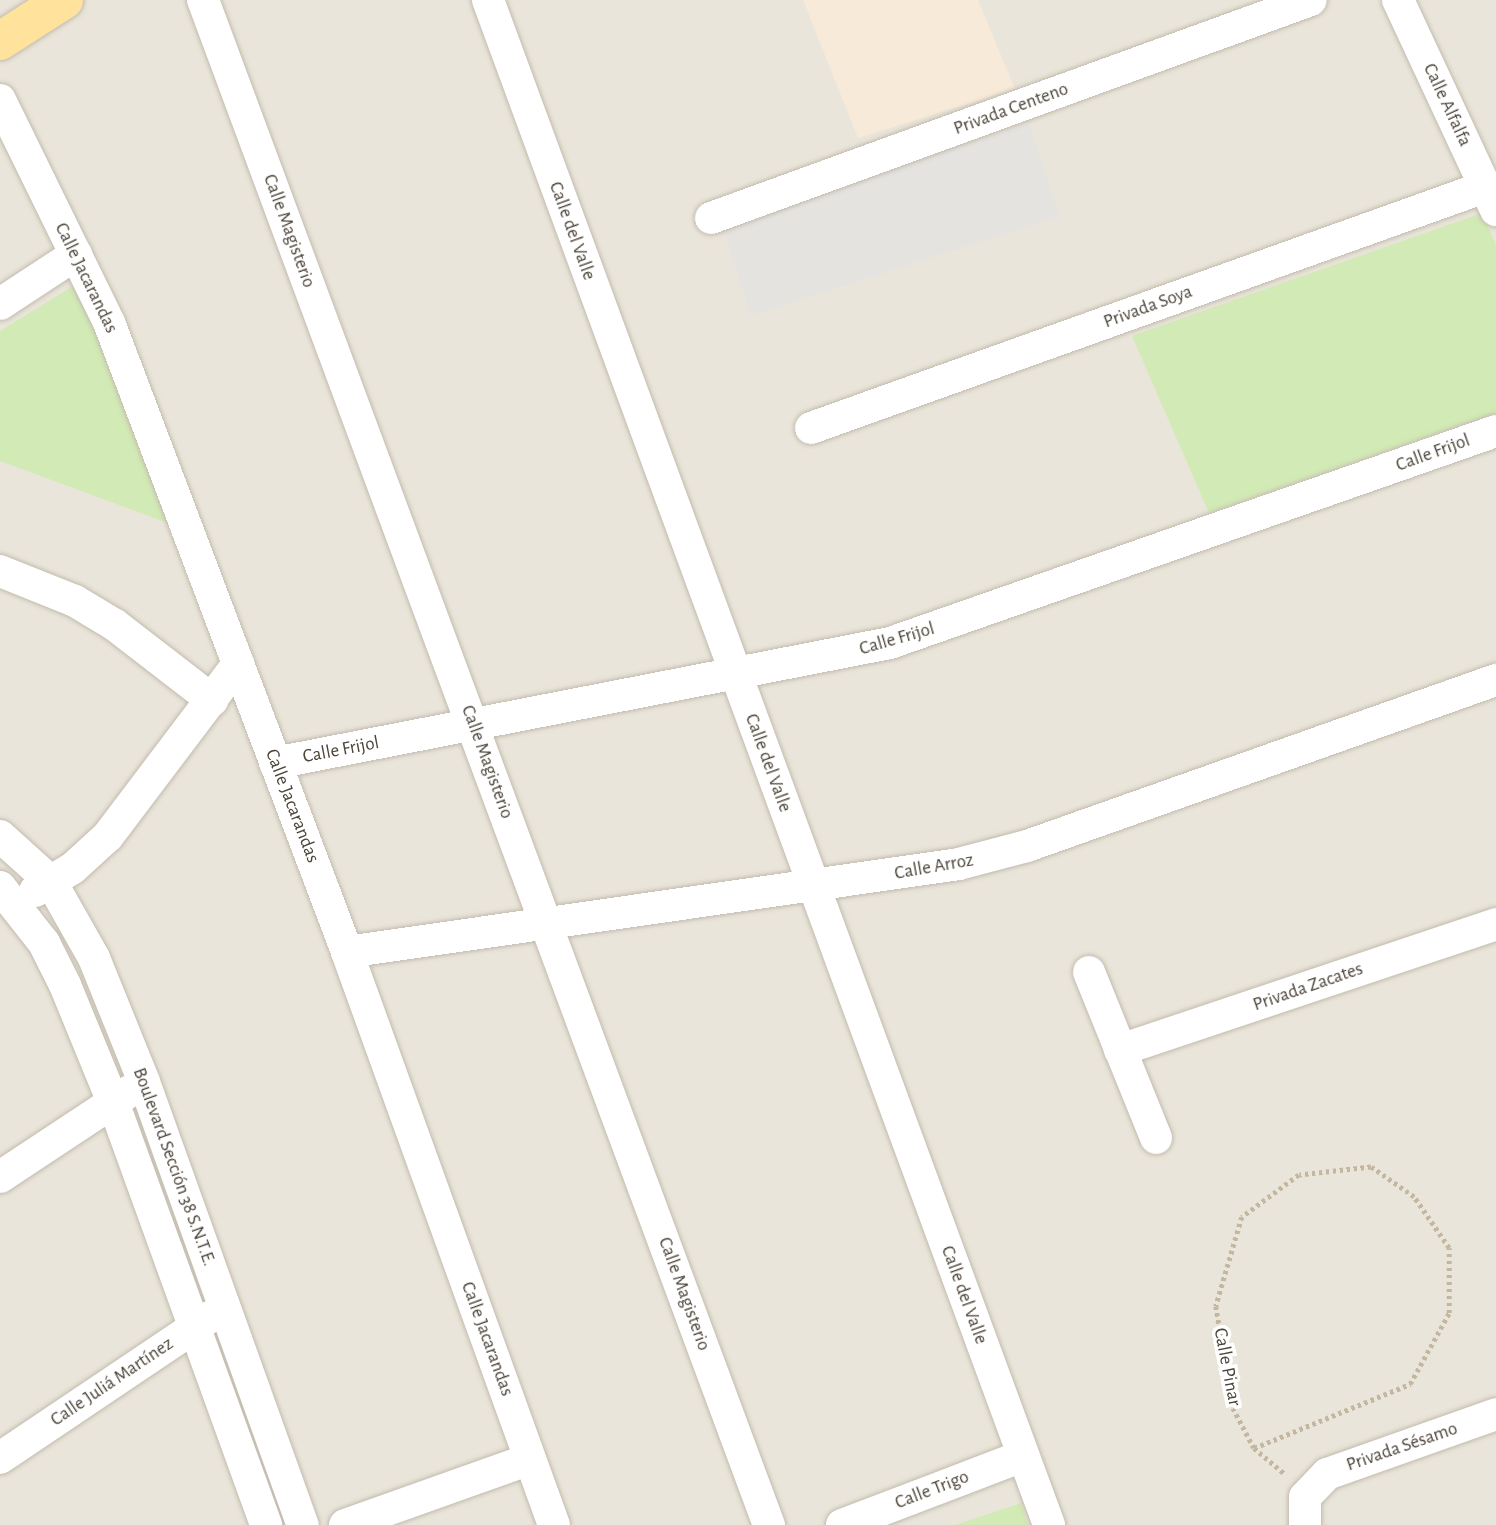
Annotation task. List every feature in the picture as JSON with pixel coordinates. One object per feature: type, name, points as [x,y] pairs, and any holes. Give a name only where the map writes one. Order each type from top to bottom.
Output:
[{"type":"main road","points":[[0,41],[64,0]]},
{"type":"street","name":"Calle Magisterio","points":[[202,0],[769,1525]]},
{"type":"street","name":"Calle del Valle","points":[[488,0],[1049,1525]]},
{"type":"street","name":"Privada Centeno","points":[[711,218],[1311,0]]},
{"type":"street","name":"Calle Alfalfa","points":[[1398,0],[1491,199]]},
{"type":"street","name":"Calle Jacarandas","points":[[0,100],[110,325],[346,952],[554,1525]]},
{"type":"street","name":"Privada Soya","points":[[811,428],[1491,199]]},
{"type":"street","points":[[0,304],[76,254]]},
{"type":"street","name":"Calle Frijol","points":[[275,763],[846,654],[926,632],[1496,430]]},
{"type":"street","points":[[0,571],[75,601],[115,625],[212,699]]},
{"type":"street","points":[[5,900],[51,882],[108,836],[238,664]]},
{"type":"street","name":"Calle Arroz","points":[[346,952],[959,864],[1027,846],[1496,680]]},
{"type":"street","name":"Boulevard Sección 38 S.N.T.E.","points":[[0,836],[51,882],[94,958],[144,1082],[303,1525]]},
{"type":"street","name":"Boulevard Sección 38 S.N.T.E.","points":[[5,900],[65,985],[113,1102],[265,1525]]},
{"type":"street","name":"Privada Zacates","points":[[1120,1050],[1496,924]]},
{"type":"street","points":[[1089,972],[1156,1138]]},
{"type":"street","points":[[0,1177],[144,1082]]},
{"type":"street","name":"Calle Juliá Martínez","points":[[0,1458],[225,1306]]},
{"type":"street","name":"Privada Sésamo","points":[[1310,1486],[1327,1474],[1496,1414]]},
{"type":"street","name":"Calle Trigo","points":[[842,1525],[1023,1455]]},
{"type":"street","points":[[345,1525],[530,1459]]},
{"type":"street","points":[[1305,1525],[1302,1512],[1310,1486]]},
{"type":"path","name":"Calle Pinar","points":[[1254,1448],[1410,1384],[1449,1313],[1449,1248],[1415,1197],[1371,1167],[1299,1175],[1242,1217],[1216,1306],[1233,1408],[1254,1448],[1285,1475],[1310,1486]]},
{"type":"shaded area","points":[[0,0],[1496,0],[1496,1525],[0,1525]]},
{"type":"shaded area","points":[[803,0],[978,0],[1015,89],[858,138]]},
{"type":"shaded area","points":[[1029,123],[1059,216],[751,316],[721,223]]},
{"type":"green space","points":[[1482,213],[1496,245],[1496,413],[1209,513],[1132,336]]},
{"type":"green space","points":[[78,283],[168,523],[0,461],[0,331]]},
{"type":"green space","points":[[1021,1503],[1028,1525],[955,1525]]}]
